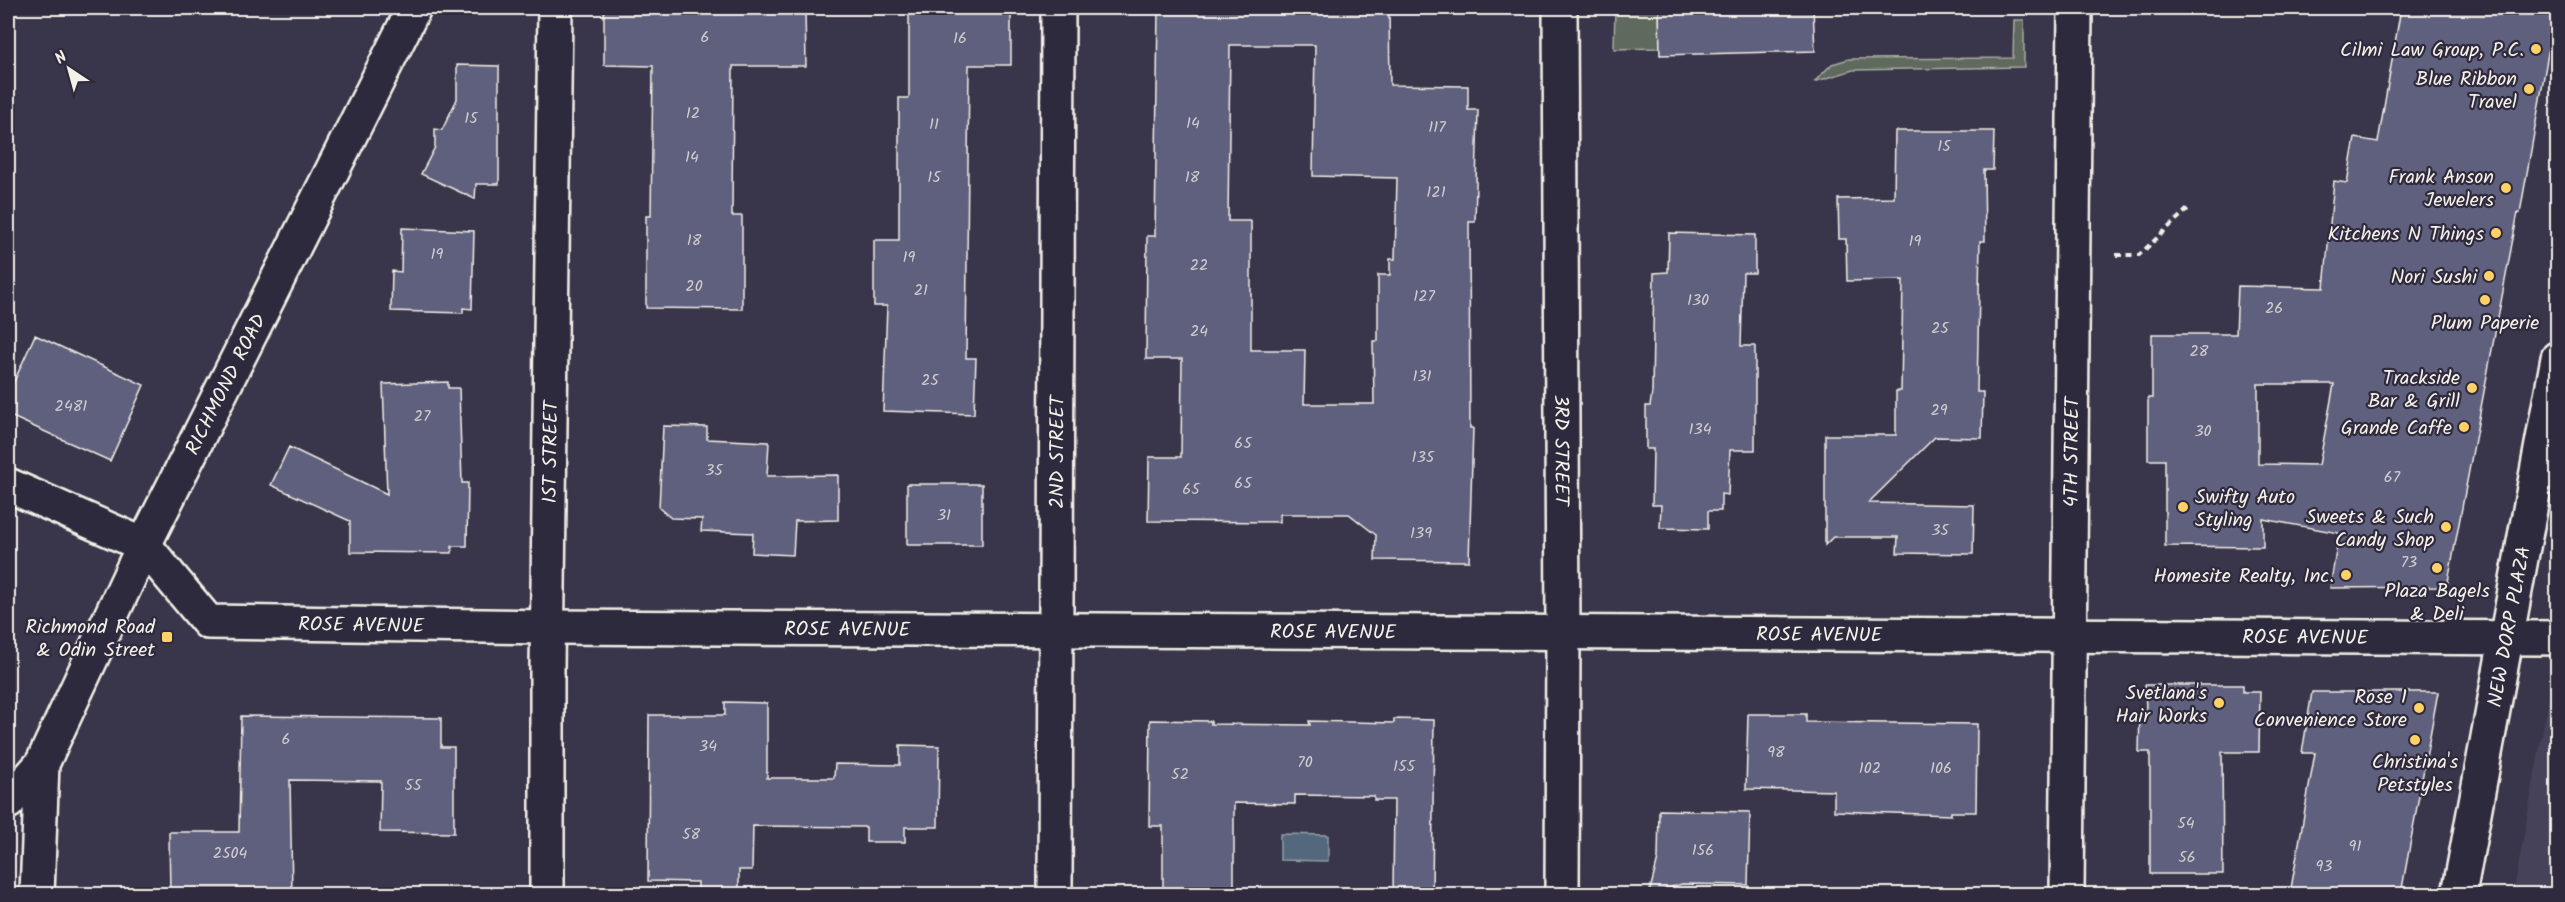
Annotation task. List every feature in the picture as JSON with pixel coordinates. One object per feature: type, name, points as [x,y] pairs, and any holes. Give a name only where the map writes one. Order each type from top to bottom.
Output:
[{"type":"street","name":"RICHMOND ROAD","points":[[8,802],[42,764],[144,545],[414,8]]},
{"type":"street","name":"1ST STREET","points":[[547,894],[547,627],[555,8]]},
{"type":"street","name":"2ND STREET","points":[[1054,894],[1058,8]]},
{"type":"street","name":"3RD STREET","points":[[1560,8],[1562,894]]},
{"type":"street","name":"4TH STREET","points":[[2067,894],[2075,8]]},
{"type":"street","name":"NEW DORP PLAZA","points":[[2459,894],[2558,358]]},
{"type":"street","points":[[8,485],[144,545]]},
{"type":"street","name":"ROSE AVENUE","points":[[144,545],[208,622],[547,627],[1563,634],[2558,638]]},
{"type":"street","name":"RICHMOND ROAD","points":[[37,894],[42,764]]},
{"type":"path","points":[[2116,255],[2139,255],[2190,207]]},
{"type":"shaded area","points":[[2551,685],[2558,685],[2557,894],[2513,894]]},
{"type":"green space","points":[[1615,8],[1659,8],[1660,48],[1614,49]]},
{"type":"green space","points":[[2014,20],[2024,20],[2024,67],[1853,70],[1814,82],[1832,64],[1849,59],[2013,58]]},
{"type":"water","points":[[1280,834],[1328,835],[1328,861],[1280,860]]},
{"type":"building","points":[[604,8],[805,8],[806,66],[733,66],[732,216],[742,216],[742,309],[646,308],[646,216],[651,216],[653,66],[604,65]]},
{"type":"building","points":[[909,8],[1011,8],[1011,65],[969,65],[966,358],[976,358],[974,414],[883,411],[887,306],[874,306],[874,240],[899,240],[899,98],[909,98]]},
{"type":"building","points":[[1158,8],[1389,8],[1390,85],[1468,86],[1468,110],[1478,110],[1475,222],[1469,222],[1470,428],[1473,428],[1469,561],[1375,560],[1376,535],[1349,514],[1280,514],[1280,522],[1148,521],[1149,457],[1181,457],[1182,359],[1146,359],[1147,236],[1155,236]],"holes":[[[1230,45],[1315,45],[1313,176],[1397,178],[1395,259],[1390,259],[1390,275],[1378,275],[1378,341],[1373,341],[1374,404],[1304,404],[1305,350],[1251,350],[1251,221],[1228,221]]]},
{"type":"building","points":[[1659,8],[1813,8],[1815,51],[1660,55]]},
{"type":"building","points":[[2401,8],[2556,8],[2520,213],[2518,212],[2447,587],[2330,588],[2339,533],[2263,519],[2263,547],[2165,546],[2165,460],[2148,460],[2148,398],[2152,398],[2152,334],[2236,334],[2238,286],[2324,288],[2334,181],[2347,183],[2355,138],[2378,142]],"holes":[[[2258,384],[2334,384],[2319,465],[2258,464]]]},
{"type":"building","points":[[457,65],[499,66],[499,184],[476,184],[475,199],[421,174],[435,147],[435,129],[442,130],[457,99]]},
{"type":"building","points":[[1895,131],[1994,131],[1993,170],[1984,170],[1985,241],[1980,241],[1977,392],[1983,392],[1982,438],[1935,437],[1868,503],[1974,505],[1973,554],[1897,553],[1898,537],[1833,537],[1825,545],[1825,435],[1896,435],[1896,391],[1901,391],[1903,280],[1847,281],[1846,239],[1839,239],[1838,199],[1894,198]]},
{"type":"building","points":[[402,228],[474,231],[472,309],[463,308],[463,313],[391,311],[392,271],[401,272]]},
{"type":"building","points":[[1669,233],[1755,235],[1755,273],[1743,273],[1741,346],[1755,346],[1755,450],[1730,450],[1728,495],[1721,494],[1721,511],[1708,511],[1708,529],[1660,528],[1661,505],[1652,505],[1653,449],[1646,449],[1646,406],[1650,406],[1652,392],[1654,273],[1668,272]]},
{"type":"building","points":[[35,335],[144,385],[110,461],[8,415],[8,395]]},
{"type":"building","points":[[448,382],[448,388],[459,388],[462,483],[468,483],[467,546],[452,546],[452,553],[350,552],[350,521],[271,485],[289,447],[387,494],[383,384]]},
{"type":"building","points":[[663,426],[707,427],[707,439],[769,442],[767,476],[838,475],[838,520],[795,521],[793,555],[752,553],[753,533],[701,531],[702,519],[671,518],[659,508]]},
{"type":"building","points":[[907,484],[982,484],[982,545],[907,545]]},
{"type":"building","points":[[2145,685],[2243,685],[2243,692],[2260,692],[2259,752],[2222,752],[2223,874],[2150,874],[2150,752],[2139,752],[2140,710],[2146,711]]},
{"type":"building","points":[[2312,692],[2438,692],[2401,894],[2290,894],[2315,753],[2302,753]]},
{"type":"building","points":[[725,702],[767,703],[767,778],[834,778],[835,764],[900,765],[900,745],[939,746],[938,827],[905,827],[905,842],[866,842],[866,827],[753,826],[752,870],[739,870],[739,894],[698,894],[698,882],[648,881],[649,715],[725,715]]},
{"type":"building","points":[[1748,714],[1806,714],[1806,722],[1977,724],[1976,812],[1951,812],[1951,815],[1834,811],[1834,791],[1746,789]]},
{"type":"building","points":[[241,716],[441,718],[441,747],[454,747],[454,833],[380,832],[381,781],[290,780],[292,894],[170,894],[169,832],[239,832]]},
{"type":"building","points":[[1394,719],[1434,720],[1432,894],[1393,894],[1394,800],[1374,800],[1374,796],[1295,795],[1295,804],[1234,803],[1234,894],[1163,894],[1163,826],[1149,826],[1150,720],[1211,721],[1211,724],[1310,725],[1309,721],[1394,723]]},
{"type":"building","points":[[1659,810],[1750,812],[1748,885],[1682,884],[1649,894],[1658,859]]},
{"type":"place","name":"Cilmi Law Group, P.C.","points":[[2536,49]]},
{"type":"place","name":"Blue Ribbon Travel","points":[[2529,89]]},
{"type":"place","name":"Frank Anson Jewelers","points":[[2506,188]]},
{"type":"place","name":"Kitchens N Things","points":[[2496,233]]},
{"type":"place","name":"Nori Sushi","points":[[2489,276]]},
{"type":"place","name":"Plum Paperie","points":[[2485,300]]},
{"type":"place","name":"Trackside Bar & Grill","points":[[2472,388]]},
{"type":"place","name":"Grande Caffe","points":[[2464,427]]},
{"type":"place","name":"Swifty Auto Styling","points":[[2183,507]]},
{"type":"place","name":"Sweets & Such Candy Shop","points":[[2446,527]]},
{"type":"place","name":"Plaza Bagels & Deli","points":[[2437,568]]},
{"type":"place","name":"Homesite Realty, Inc.","points":[[2346,575]]},
{"type":"place","name":"Richmond Road & Odin Street","points":[[167,637]]},
{"type":"place","name":"Svetlana's Hair Works","points":[[2219,703]]},
{"type":"place","name":"Rose 1 Convenience Store","points":[[2419,708]]},
{"type":"place","name":"Christina's Petstyles","points":[[2415,740]]}]
